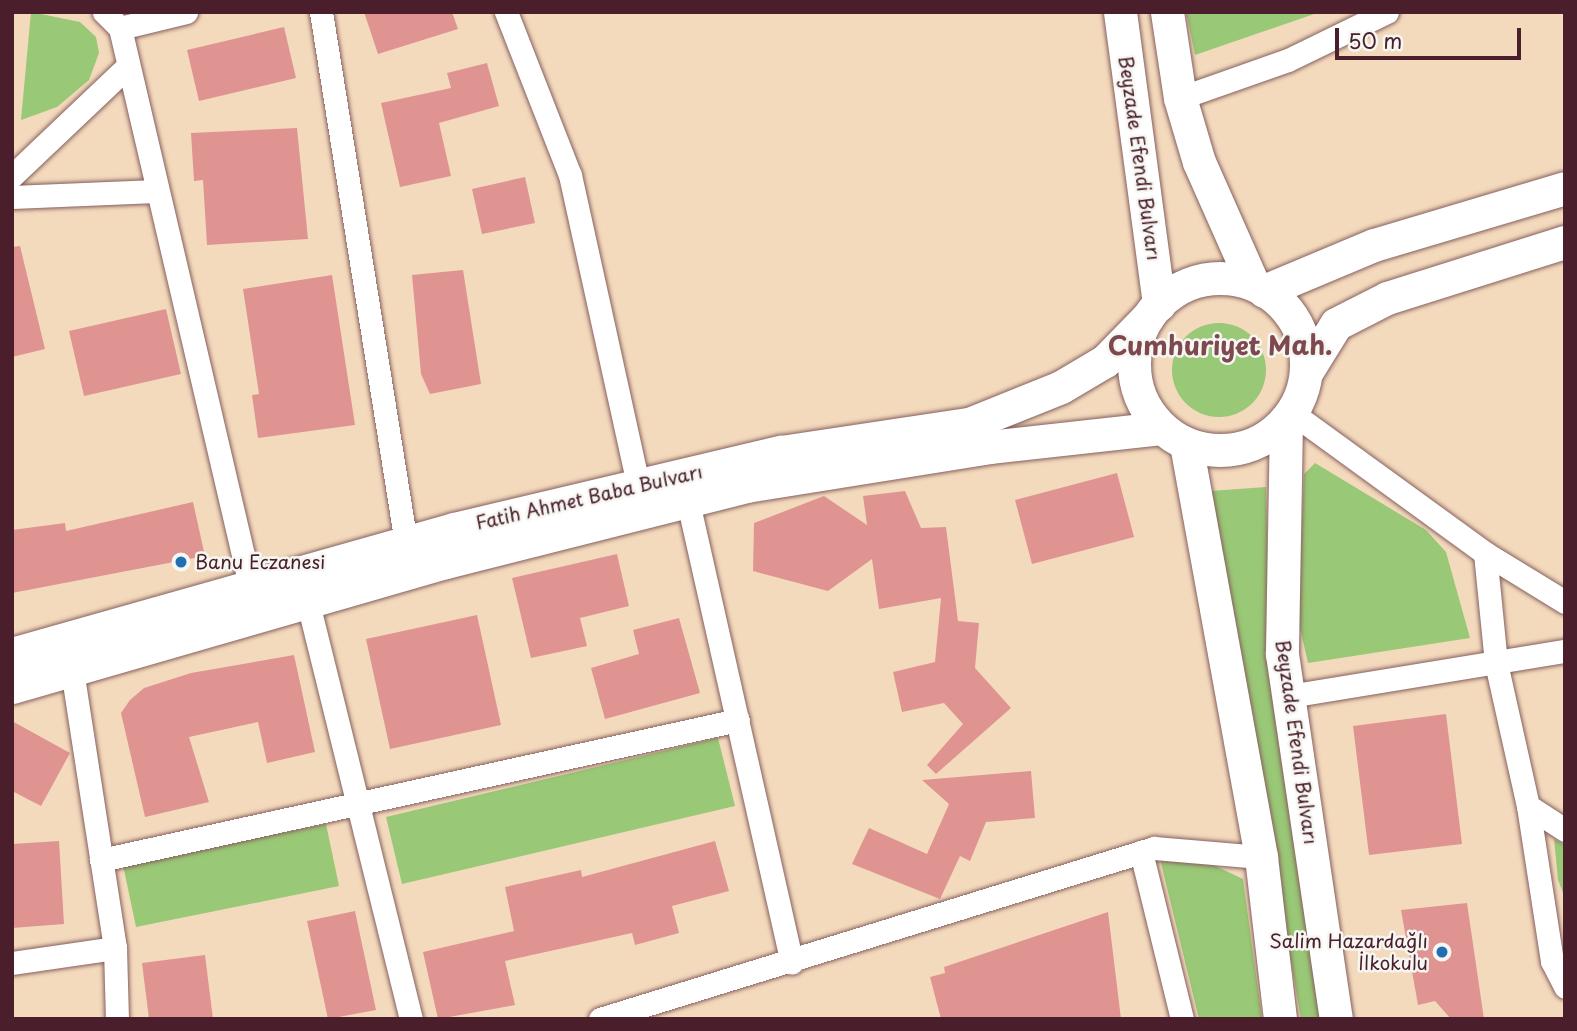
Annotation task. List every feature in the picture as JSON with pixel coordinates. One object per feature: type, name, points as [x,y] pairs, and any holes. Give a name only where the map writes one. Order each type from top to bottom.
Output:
[{"type":"main road","name":"Beyzade Efendi Bulvarı","points":[[1119,12],[1153,311]]},
{"type":"main road","points":[[1167,12],[1180,98],[1199,162],[1259,287],[1294,319],[1307,371]]},
{"type":"main road","points":[[1280,1019],[1261,857],[1174,436],[1142,404],[1133,375],[1135,345],[1153,311],[1194,282],[1224,278],[1259,287],[1374,245],[1565,188]]},
{"type":"main road","points":[[1174,436],[1240,449],[1289,416],[1307,371],[1336,324],[1387,298],[1565,242]]},
{"type":"main road","name":"Fatih Ahmet Baba Bulvarı","points":[[12,654],[251,589],[406,543],[638,485],[781,452],[969,424],[1061,387],[1105,360],[1153,311]]},
{"type":"main road","name":"Beyzade Efendi Bulvarı","points":[[1289,416],[1280,558],[1289,696],[1336,1019]]},
{"type":"main road","name":"Fatih Ahmet Baba Bulvarı","points":[[12,687],[308,603],[746,486],[989,447],[1174,436]]},
{"type":"street","points":[[186,12],[112,20],[128,66],[251,589]]},
{"type":"street","points":[[321,12],[406,543]]},
{"type":"street","points":[[506,12],[570,175],[638,485]]},
{"type":"street","points":[[1180,98],[1383,14]]},
{"type":"street","points":[[12,176],[128,66]]},
{"type":"street","points":[[12,197],[156,191]]},
{"type":"street","points":[[1289,416],[1485,554],[1565,602]]},
{"type":"street","points":[[688,502],[792,962]]},
{"type":"street","points":[[1485,554],[1496,663],[1528,806],[1552,961],[1565,987]]},
{"type":"street","points":[[308,603],[411,1019]]},
{"type":"street","points":[[1289,696],[1565,651]]},
{"type":"street","points":[[72,670],[114,948],[117,1019]]},
{"type":"street","points":[[101,860],[357,808],[738,720]]},
{"type":"street","points":[[1528,806],[1565,830]]},
{"type":"street","points":[[604,1018],[1141,852],[1261,857]]},
{"type":"street","points":[[1141,852],[1182,1019]]},
{"type":"street","points":[[12,963],[114,948]]},
{"type":"green space","points":[[31,12],[80,22],[96,37],[99,53],[89,80],[57,107],[21,120]]},
{"type":"green space","points":[[1186,12],[1320,12],[1195,55]]},
{"type":"green space","points":[[1219,323],[1237,327],[1252,337],[1262,352],[1266,370],[1262,388],[1252,403],[1237,413],[1219,417],[1201,413],[1186,403],[1176,388],[1172,370],[1176,352],[1186,337],[1201,327]]},
{"type":"green space","points":[[1315,463],[1426,530],[1446,552],[1470,638],[1308,663],[1298,619],[1304,474]]},
{"type":"green space","points":[[1266,487],[1270,670],[1324,1019],[1301,1019],[1210,491]]},
{"type":"green space","points":[[718,738],[735,806],[402,884],[386,817]]},
{"type":"green space","points":[[326,824],[339,886],[136,927],[123,865]]},
{"type":"green space","points":[[1554,839],[1565,845],[1565,898],[1558,880]]},
{"type":"green space","points":[[1159,855],[1207,862],[1243,879],[1262,1019],[1199,1019]]},
{"type":"building","points":[[364,12],[452,12],[458,29],[378,54]]},
{"type":"building","points":[[284,27],[296,78],[199,101],[187,50]]},
{"type":"building","points":[[487,63],[499,106],[439,123],[451,176],[400,187],[381,103],[451,88],[447,73]]},
{"type":"building","points":[[297,128],[308,239],[207,245],[203,180],[194,181],[191,133]]},
{"type":"building","points":[[525,177],[535,223],[482,234],[472,189]]},
{"type":"building","points":[[20,246],[45,349],[12,357],[12,247]]},
{"type":"building","points":[[463,270],[481,384],[430,394],[421,374],[412,275]]},
{"type":"building","points":[[332,275],[355,425],[258,438],[252,395],[259,394],[243,289]]},
{"type":"building","points":[[166,309],[181,374],[84,396],[69,331]]},
{"type":"building","points":[[1117,473],[1134,537],[1032,564],[1015,500]]},
{"type":"building","points":[[905,491],[921,528],[946,527],[958,621],[979,623],[975,668],[1011,708],[936,774],[927,765],[963,724],[944,703],[902,712],[893,672],[935,662],[941,598],[879,609],[872,559],[828,591],[753,571],[754,523],[824,496],[867,525],[863,496]]},
{"type":"building","points":[[193,502],[205,556],[12,593],[12,530],[65,523],[66,531]]},
{"type":"building","points":[[617,554],[629,606],[580,618],[587,646],[531,658],[512,578]]},
{"type":"building","points":[[477,615],[501,725],[390,749],[366,639]]},
{"type":"building","points":[[679,618],[700,693],[605,719],[591,668],[639,654],[633,630]]},
{"type":"building","points":[[294,655],[315,752],[267,763],[258,722],[189,737],[209,802],[145,817],[121,713],[130,700],[144,688],[191,673]]},
{"type":"building","points":[[1446,714],[1462,844],[1369,855],[1353,726]]},
{"type":"building","points":[[12,721],[70,753],[41,806],[12,791]]},
{"type":"building","points":[[1031,771],[1035,818],[986,822],[970,861],[960,856],[940,899],[852,864],[869,828],[927,854],[949,804],[922,780]]},
{"type":"building","points":[[59,841],[64,924],[12,928],[12,844]]},
{"type":"building","points":[[715,841],[729,891],[672,906],[679,933],[635,945],[632,933],[505,961],[515,1005],[438,1019],[423,952],[514,931],[505,887],[581,870],[582,877]]},
{"type":"building","points":[[1467,903],[1484,1019],[1451,1019],[1435,1001],[1418,1005],[1401,910]]},
{"type":"building","points":[[355,911],[376,1010],[328,1019],[307,921]]},
{"type":"building","points":[[1108,912],[1121,1019],[941,1019],[930,977],[945,973],[944,967]]},
{"type":"building","points":[[205,955],[213,1019],[149,1019],[142,963]]},
{"type":"place","name":"Banu Eczanesi","points":[[181,562]]},
{"type":"place","name":"Salim Hazardağlı İlkokulu","points":[[1442,952]]},
{"type":"district","name":"Cumhuriyet Mah.","points":[[1220,345]]}]
